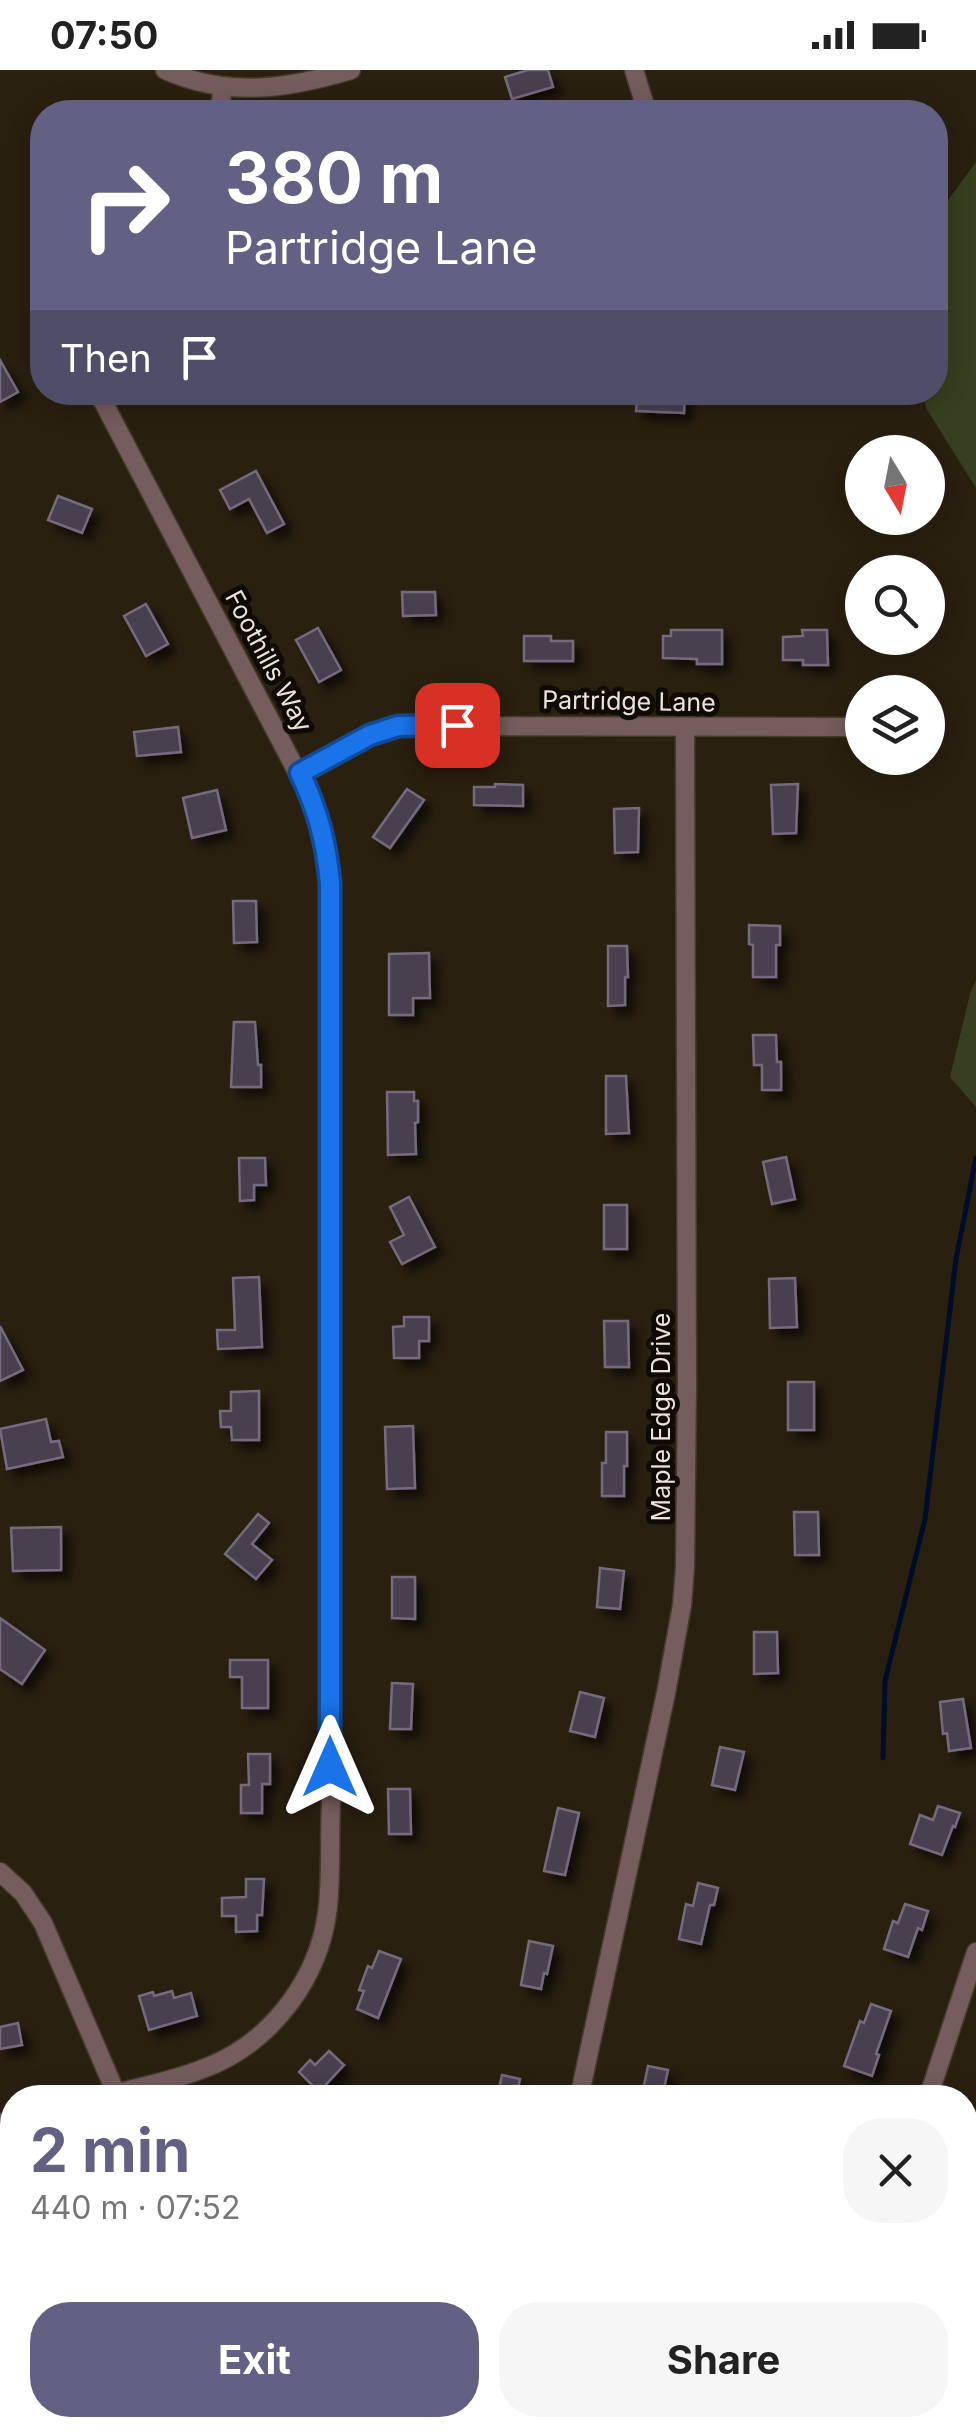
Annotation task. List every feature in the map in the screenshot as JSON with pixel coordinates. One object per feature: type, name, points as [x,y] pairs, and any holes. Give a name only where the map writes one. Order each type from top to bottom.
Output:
[{"type":"street","points":[[165,70],[222,88],[279,88],[351,70]]},
{"type":"street","points":[[634,70],[643,100]]},
{"type":"street","points":[[220,100],[222,88]]},
{"type":"street","name":"Foothills Way","points":[[105,405],[300,773],[326,844],[330,883],[330,1805],[326,1914],[306,1979],[292,2001],[252,2042],[199,2071],[151,2085]]},
{"type":"street","name":"Partridge Lane","points":[[300,773],[370,735],[398,726],[845,726]]},
{"type":"street","name":"Maple Edge Drive","points":[[583,2085],[666,1693],[685,1568],[685,726]]},
{"type":"street","points":[[0,1872],[23,1893],[43,1922],[113,2085]]},
{"type":"street","points":[[932,2085],[976,1952]]},
{"type":"green space","points":[[976,162],[976,488],[925,405],[948,405],[948,200]]},
{"type":"green space","points":[[976,980],[976,1107],[950,1077]]},
{"type":"building","points":[[528,70],[548,70],[553,87],[512,99],[505,77]]},
{"type":"building","points":[[0,360],[18,392],[0,402]]},
{"type":"building","points":[[637,405],[684,405],[684,413],[636,411]]},
{"type":"building","points":[[256,471],[284,524],[267,533],[249,499],[230,509],[220,490]]},
{"type":"building","points":[[58,496],[92,509],[82,533],[48,520]]},
{"type":"building","points":[[402,592],[435,592],[436,615],[403,616]]},
{"type":"building","points":[[146,604],[168,644],[146,656],[124,616]]},
{"type":"building","points":[[318,628],[341,670],[319,682],[296,640]]},
{"type":"building","points":[[671,630],[722,630],[722,664],[663,658],[663,636],[671,636]]},
{"type":"building","points":[[802,630],[827,630],[828,665],[783,660],[783,637],[803,636]]},
{"type":"building","points":[[524,636],[573,641],[573,661],[524,661]]},
{"type":"building","points":[[178,727],[181,752],[137,756],[134,732]]},
{"type":"building","points":[[798,784],[796,833],[773,834],[771,785]]},
{"type":"building","points":[[523,785],[523,806],[474,805],[474,787]]},
{"type":"building","points":[[407,789],[424,800],[390,848],[373,837]]},
{"type":"building","points":[[217,790],[226,830],[192,838],[183,798]]},
{"type":"building","points":[[639,808],[638,852],[615,853],[614,809]]},
{"type":"building","points":[[233,901],[256,901],[257,942],[234,943]]},
{"type":"building","points":[[749,925],[780,926],[776,977],[753,977]]},
{"type":"building","points":[[608,946],[627,946],[625,1005],[608,1006]]},
{"type":"building","points":[[429,953],[430,998],[413,998],[413,1015],[389,1015],[389,954]]},
{"type":"building","points":[[234,1022],[255,1022],[261,1087],[231,1087]]},
{"type":"building","points":[[753,1035],[776,1035],[781,1090],[762,1090],[762,1065],[754,1065]]},
{"type":"building","points":[[606,1076],[626,1076],[629,1133],[606,1134]]},
{"type":"building","points":[[387,1092],[414,1092],[414,1101],[418,1101],[416,1154],[388,1155]]},
{"type":"building","points":[[786,1157],[795,1199],[772,1204],[763,1162]]},
{"type":"building","points":[[239,1158],[265,1158],[266,1185],[254,1185],[254,1200],[240,1201]]},
{"type":"building","points":[[409,1197],[435,1247],[402,1264],[390,1242],[404,1235],[390,1207]]},
{"type":"building","points":[[604,1205],[627,1205],[627,1249],[604,1249]]},
{"type":"building","points":[[259,1277],[262,1347],[218,1349],[217,1330],[235,1330],[233,1278]]},
{"type":"building","points":[[795,1278],[797,1327],[770,1328],[769,1279]]},
{"type":"building","points":[[404,1317],[429,1317],[429,1341],[419,1341],[419,1358],[394,1358],[393,1327],[404,1326]]},
{"type":"building","points":[[604,1321],[628,1321],[629,1367],[605,1367]]},
{"type":"building","points":[[0,1326],[23,1370],[0,1381]]},
{"type":"building","points":[[788,1382],[814,1382],[814,1430],[788,1430]]},
{"type":"building","points":[[259,1391],[259,1440],[232,1440],[231,1427],[221,1427],[220,1411],[231,1411],[231,1392]]},
{"type":"building","points":[[46,1419],[51,1442],[59,1441],[63,1457],[7,1469],[0,1429]]},
{"type":"building","points":[[413,1426],[415,1488],[387,1489],[385,1427]]},
{"type":"building","points":[[606,1432],[627,1432],[624,1496],[602,1496]]},
{"type":"building","points":[[794,1512],[818,1512],[819,1555],[795,1555]]},
{"type":"building","points":[[258,1514],[269,1523],[252,1544],[272,1560],[256,1579],[225,1554]]},
{"type":"building","points":[[61,1527],[61,1570],[13,1571],[11,1528]]},
{"type":"building","points":[[600,1568],[624,1571],[620,1609],[597,1607]]},
{"type":"building","points":[[392,1577],[415,1577],[415,1619],[392,1618]]},
{"type":"building","points":[[0,1618],[45,1650],[22,1684],[0,1669]]},
{"type":"building","points":[[754,1632],[777,1632],[778,1673],[754,1674]]},
{"type":"building","points":[[230,1660],[268,1660],[268,1708],[242,1708],[242,1677],[230,1677]]},
{"type":"building","points":[[392,1683],[413,1684],[411,1729],[390,1729]]},
{"type":"building","points":[[580,1692],[604,1698],[595,1737],[570,1731]]},
{"type":"building","points":[[963,1699],[971,1748],[949,1751],[940,1702]]},
{"type":"building","points":[[720,1747],[744,1752],[735,1790],[712,1785]]},
{"type":"building","points":[[248,1754],[270,1754],[270,1784],[262,1784],[262,1813],[241,1813],[241,1785],[249,1785]]},
{"type":"building","points":[[388,1789],[410,1789],[411,1834],[389,1834]]},
{"type":"building","points":[[938,1806],[960,1813],[942,1855],[910,1844],[920,1815],[933,1820]]},
{"type":"building","points":[[558,1808],[579,1813],[565,1875],[544,1871]]},
{"type":"building","points":[[246,1879],[264,1879],[262,1915],[257,1915],[257,1931],[236,1932],[236,1916],[222,1916],[222,1898],[246,1897]]},
{"type":"building","points":[[698,1883],[718,1888],[701,1944],[679,1939],[686,1904],[693,1906]]},
{"type":"building","points":[[905,1904],[928,1911],[908,1957],[884,1949],[893,1921],[898,1923]]},
{"type":"building","points":[[529,1941],[553,1946],[541,1989],[521,1985]]},
{"type":"building","points":[[379,1951],[401,1959],[378,2018],[357,2009],[368,1966],[372,1968]]},
{"type":"building","points":[[172,1991],[174,1998],[191,1993],[197,2016],[149,2030],[139,1996]]},
{"type":"building","points":[[871,2004],[891,2011],[872,2076],[844,2066],[860,2021],[864,2023]]},
{"type":"building","points":[[18,2023],[22,2045],[0,2049],[0,2027]]},
{"type":"building","points":[[329,2051],[344,2065],[325,2085],[312,2085],[299,2072],[310,2060],[315,2065]]},
{"type":"building","points":[[648,2066],[668,2070],[665,2085],[644,2085]]},
{"type":"building","points":[[502,2075],[520,2079],[519,2085],[500,2085]]},
{"type":"waterway","points":[[883,1758],[885,1681],[925,1519],[956,1259],[976,1158]]},
{"type":"route","points":[[330,1767],[330,883],[326,844],[300,773],[370,735],[398,726],[457,725]]}]
